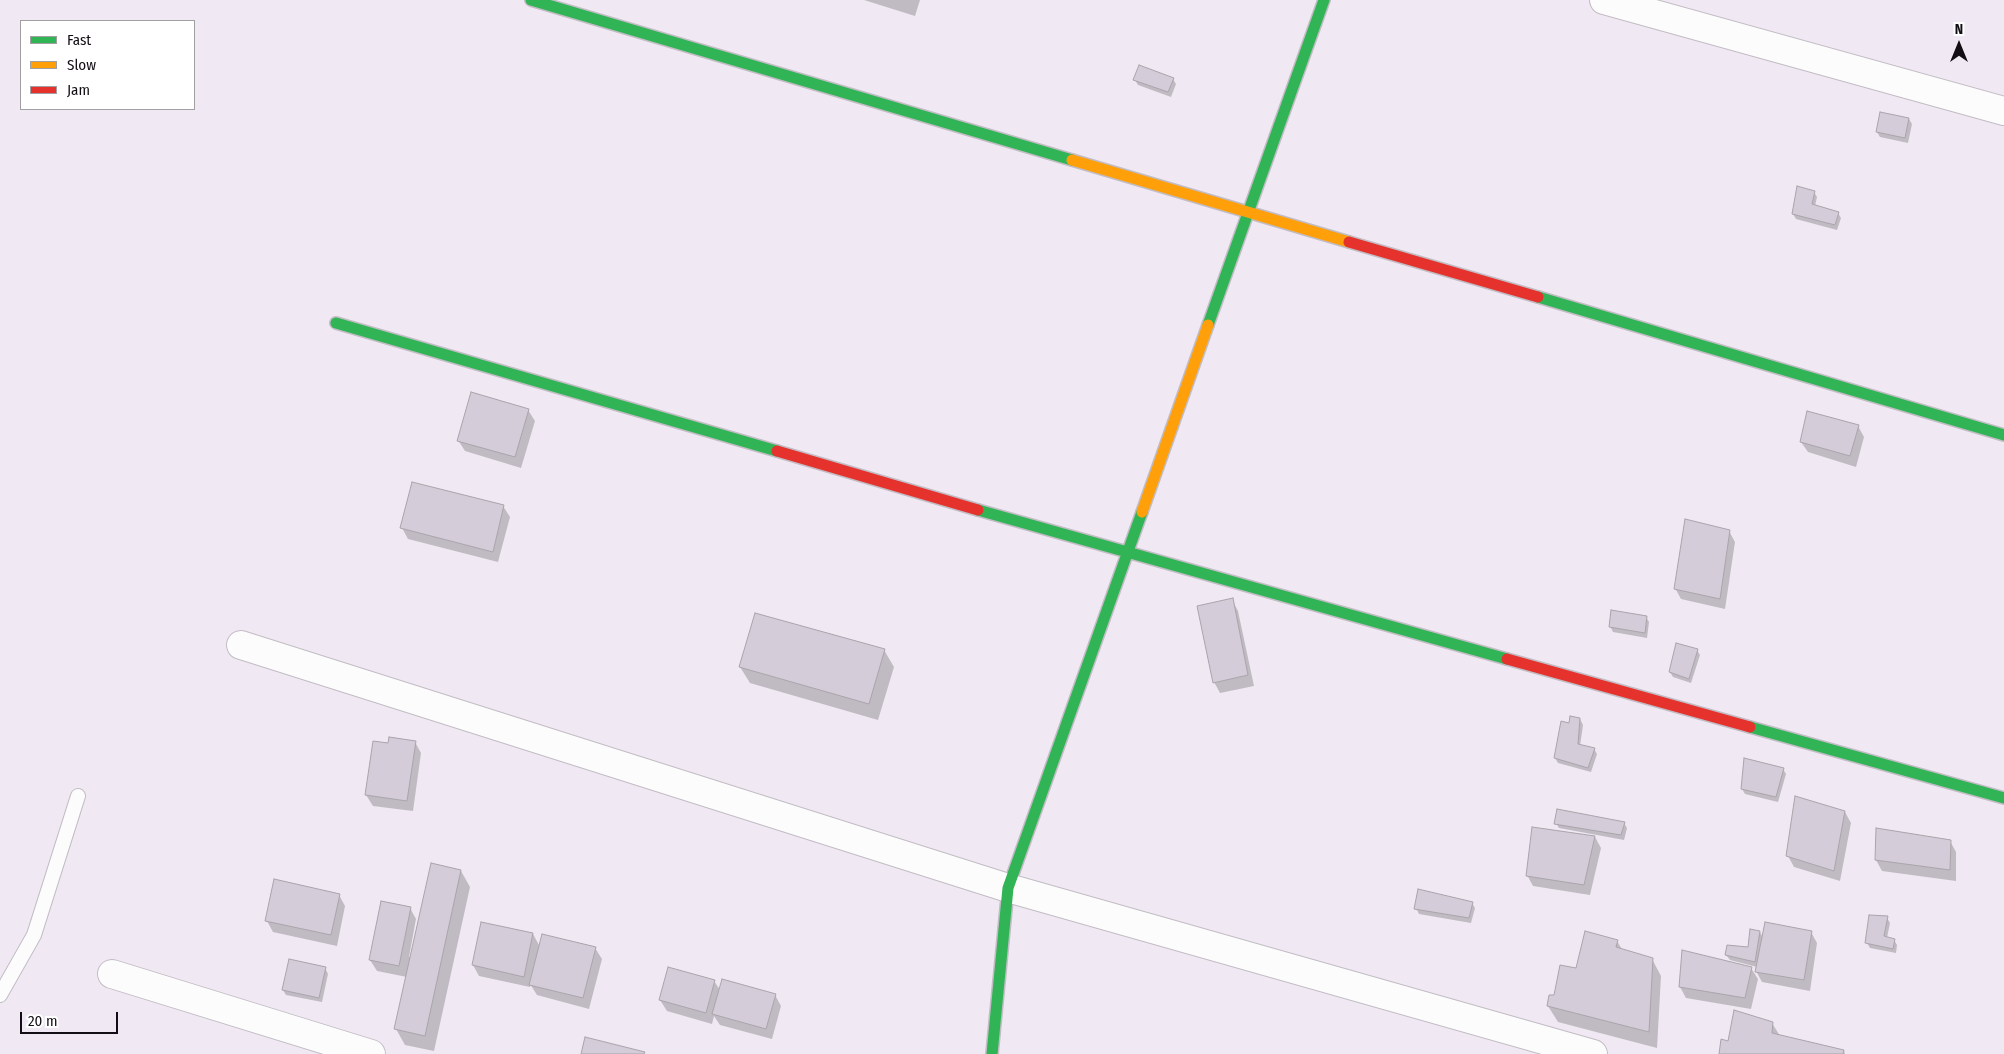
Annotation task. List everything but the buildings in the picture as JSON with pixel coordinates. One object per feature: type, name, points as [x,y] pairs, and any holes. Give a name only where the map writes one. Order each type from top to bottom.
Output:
[{"type":"street","points":[[531,0],[2004,435]]},
{"type":"street","points":[[992,1054],[1008,888],[1324,0]]},
{"type":"street","points":[[1604,0],[2004,111]]},
{"type":"street","points":[[336,323],[1127,553],[2004,798]]},
{"type":"street","points":[[241,645],[1008,888],[1593,1054]]},
{"type":"street","points":[[112,974],[371,1054]]},
{"type":"lane","points":[[0,995],[34,935],[78,796]]},
{"type":"traffic: fast","points":[[531,0],[1072,160]]},
{"type":"traffic: fast","points":[[1208,325],[1324,0]]},
{"type":"traffic: fast","points":[[1538,297],[2004,435]]},
{"type":"traffic: fast","points":[[336,323],[777,451]]},
{"type":"traffic: fast","points":[[978,510],[1507,659]]},
{"type":"traffic: fast","points":[[992,1054],[1008,888],[1142,512]]},
{"type":"traffic: fast","points":[[1750,727],[2004,798]]},
{"type":"traffic: slow","points":[[1072,160],[1349,242]]},
{"type":"traffic: slow","points":[[1142,512],[1208,325]]},
{"type":"traffic: jam","points":[[1349,242],[1538,297]]},
{"type":"traffic: jam","points":[[777,451],[978,510]]},
{"type":"traffic: jam","points":[[1507,659],[1750,727]]}]
